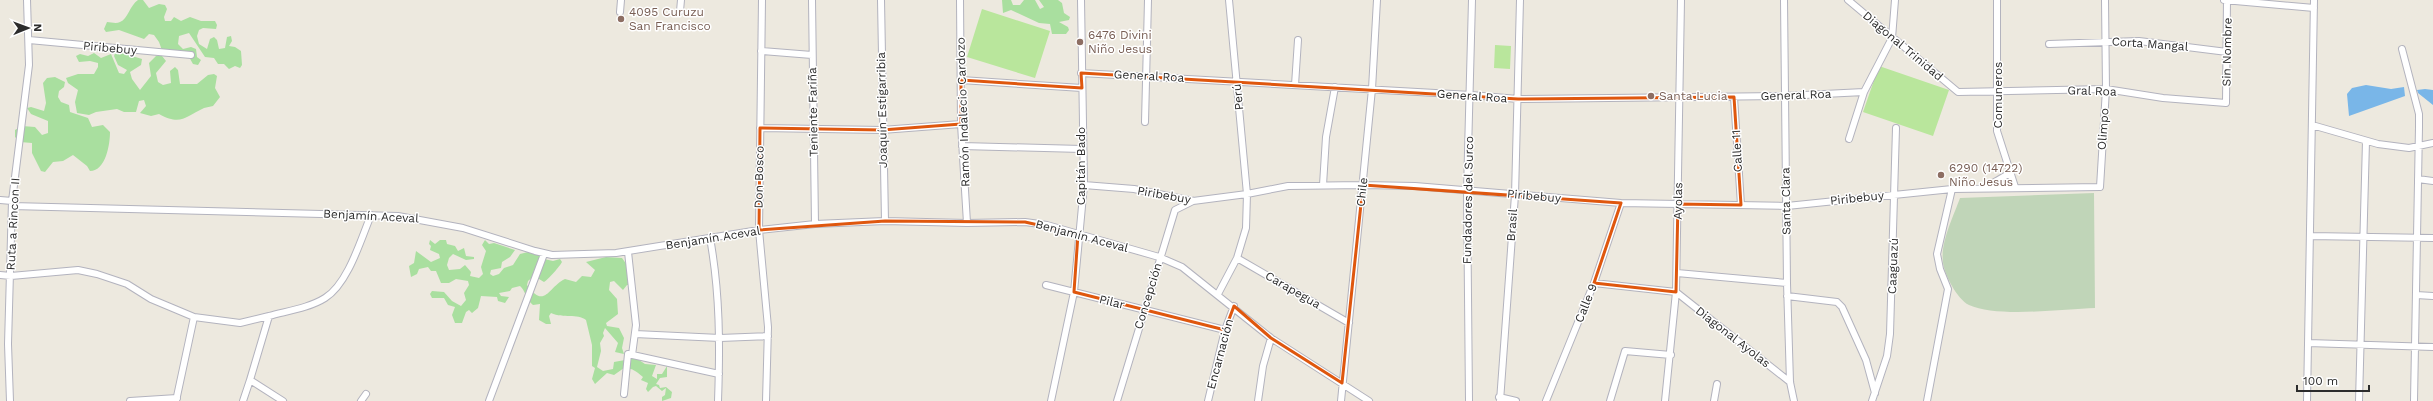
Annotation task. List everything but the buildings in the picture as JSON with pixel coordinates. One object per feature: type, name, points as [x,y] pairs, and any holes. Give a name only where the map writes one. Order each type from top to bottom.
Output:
[{"type":"street","name":"Ruta a Rincon II","points":[[10,401],[8,344],[12,203],[30,65],[26,0]]},
{"type":"street","points":[[620,12],[621,0]]},
{"type":"street","points":[[680,11],[681,0]]},
{"type":"street","name":"Don Bosco","points":[[762,0],[759,230],[768,336],[766,401]]},
{"type":"street","name":"Teniente Fariña","points":[[812,0],[815,224]]},
{"type":"street","name":"Joaquín Estigarribia","points":[[881,0],[882,130],[885,221]]},
{"type":"street","name":"Ramón Indalecio Cardozo","points":[[960,0],[961,124],[967,223]]},
{"type":"street","name":"Capitán Bado","points":[[1051,401],[1074,292],[1078,234],[1084,185],[1082,149],[1081,0]]},
{"type":"street","points":[[1145,122],[1148,76],[1148,0]]},
{"type":"street","name":"Perú","points":[[1218,294],[1237,258],[1246,228],[1247,194],[1229,0]]},
{"type":"street","name":"Chile","points":[[1341,401],[1372,89],[1377,0]]},
{"type":"street","name":"Fundadores del Surco","points":[[1469,401],[1467,190],[1471,95],[1472,0]]},
{"type":"street","name":"Brasil","points":[[1500,399],[1514,195],[1520,0]]},
{"type":"street","name":"Ayolas","points":[[1665,401],[1671,355],[1677,273],[1681,0]]},
{"type":"street","name":"Santa Clara","points":[[1784,0],[1787,283],[1790,382],[1794,401]]},
{"type":"street","name":"Diagonal Trinidad","points":[[1848,0],[1958,92]]},
{"type":"street","points":[[1849,139],[1864,92],[1892,38],[1895,0]]},
{"type":"street","name":"Comuneros","points":[[1997,0],[1997,131],[2015,187]]},
{"type":"street","name":"Olimpo","points":[[2100,186],[2106,89],[2105,0]]},
{"type":"street","points":[[2223,0],[2314,8]]},
{"type":"street","name":"Sin Nombre","points":[[2226,103],[2227,0]]},
{"type":"street","points":[[2301,6],[2304,0]]},
{"type":"street","points":[[2307,401],[2314,0]]},
{"type":"street","name":"Piribebuy","points":[[29,40],[191,55]]},
{"type":"street","points":[[1295,85],[1298,40]]},
{"type":"street","name":"Corta Mangal","points":[[2050,44],[2139,41],[2227,52]]},
{"type":"street","points":[[2402,49],[2419,114],[2414,401]]},
{"type":"street","points":[[761,51],[812,55]]},
{"type":"street","name":"General Roa","points":[[1081,72],[1518,99],[1784,96],[1864,92]]},
{"type":"street","points":[[961,80],[1082,88]]},
{"type":"street","points":[[1323,185],[1326,137],[1335,87]]},
{"type":"street","name":"Gral Roa","points":[[1958,92],[2106,89],[2163,98],[2226,103]]},
{"type":"street","name":"Calle 11","points":[[1734,97],[1741,205]]},
{"type":"street","points":[[760,128],[882,130],[961,124]]},
{"type":"street","points":[[2312,124],[2366,141],[2409,148],[2433,143]]},
{"type":"street","name":"Caaguazú","points":[[1872,401],[1887,356],[1890,334],[1896,194],[1896,128]]},
{"type":"street","points":[[2359,401],[2366,141]]},
{"type":"street","points":[[962,146],[1082,149]]},
{"type":"street","name":"Piribebuy","points":[[1986,187],[2010,173]]},
{"type":"street","points":[[2418,179],[2433,180]]},
{"type":"street","name":"Piribebuy","points":[[1084,185],[1134,190],[1193,202],[1288,186],[1363,185],[1467,190],[1621,203],[1787,206],[1952,189],[1986,187],[2100,186]]},
{"type":"street","points":[[1927,401],[1948,289],[1940,269],[1937,254],[1952,189]]},
{"type":"street","points":[[1173,197],[1175,210],[1193,202]]},
{"type":"street","name":"Benjamín Aceval","points":[[0,200],[12,203],[371,215],[425,219],[463,228],[544,254],[628,252],[759,230],[815,224],[885,221],[967,223],[1025,222],[1078,234],[1159,257],[1182,267],[1234,306],[1271,338],[1369,401]]},
{"type":"street","name":"Calle 9","points":[[1546,401],[1594,283],[1621,203]]},
{"type":"street","name":"Concepción","points":[[1117,401],[1143,309],[1175,210]]},
{"type":"street","points":[[0,275],[10,276],[78,270],[97,274],[128,284],[151,299],[194,317],[240,323],[300,308],[326,298],[338,286],[349,268],[371,215]]},
{"type":"street","points":[[2310,236],[2433,238]]},
{"type":"street","points":[[710,238],[718,281],[720,338],[718,401]]},
{"type":"street","points":[[628,252],[636,334],[632,355]]},
{"type":"street","points":[[489,401],[544,254]]},
{"type":"street","name":"Carapegua","points":[[1237,258],[1348,323]]},
{"type":"street","points":[[1677,273],[1787,283]]},
{"type":"street","points":[[1594,283],[1676,292]]},
{"type":"street","name":"Pilar","points":[[1046,285],[1225,330]]},
{"type":"street","name":"Diagonal Ayolas","points":[[1676,292],[1790,382]]},
{"type":"street","points":[[2416,295],[2433,296]]},
{"type":"street","points":[[1788,296],[1831,300],[1842,307],[1866,360],[1875,393]]},
{"type":"street","name":"Encarnación","points":[[1208,401],[1225,330],[1234,306]]},
{"type":"street","points":[[243,401],[269,316]]},
{"type":"street","points":[[130,401],[177,399],[194,317]]},
{"type":"street","points":[[636,334],[720,338],[768,336]]},
{"type":"street","points":[[1258,401],[1263,366],[1271,338]]},
{"type":"street","points":[[2308,343],[2433,347]]},
{"type":"street","points":[[1610,401],[1625,352],[1671,355]]},
{"type":"street","points":[[624,394],[628,354],[719,374]]},
{"type":"street","points":[[250,380],[283,401]]},
{"type":"street","points":[[1714,401],[1717,384]]},
{"type":"street","points":[[361,401],[366,394]]},
{"type":"street","points":[[1500,399],[1516,401]]},
{"type":"highlighted area","points":[[1081,73],[1518,99],[1734,97],[1741,205],[1678,204],[1676,292],[1594,283],[1621,203],[1363,185],[1342,383],[1271,338],[1234,306],[1225,330],[1074,292],[1078,234],[1025,222],[885,221],[759,230],[760,128],[882,130],[961,124],[961,80],[1082,88]]},
{"type":"green space","points":[[138,0],[143,0],[149,8],[159,4],[165,5],[167,9],[164,17],[165,21],[171,21],[174,17],[181,21],[190,17],[201,21],[215,21],[217,25],[216,29],[203,28],[199,30],[197,36],[199,44],[207,49],[210,39],[214,37],[217,40],[219,49],[225,48],[227,37],[231,36],[232,41],[229,46],[235,47],[241,51],[242,65],[240,68],[235,66],[229,69],[224,64],[218,64],[214,58],[205,57],[189,33],[179,36],[178,44],[183,49],[191,47],[196,49],[197,57],[201,60],[198,65],[193,64],[189,57],[163,53],[159,42],[154,35],[149,34],[144,39],[119,30],[106,32],[104,29],[107,22],[117,23],[123,20]]},
{"type":"green space","points":[[1002,0],[1011,0],[1013,5],[1020,5],[1024,0],[1035,0],[1040,9],[1044,7],[1039,0],[1058,0],[1062,3],[1064,13],[1070,17],[1069,20],[1059,22],[1068,27],[1069,30],[1066,34],[1052,34],[1050,24],[1039,23],[1011,10],[1003,13]]},
{"type":"green space","points":[[982,9],[1050,31],[1035,78],[967,57]]},
{"type":"green space","points":[[1495,45],[1511,46],[1510,69],[1494,68]]},
{"type":"green space","points":[[116,51],[142,59],[141,65],[130,72],[132,79],[140,90],[151,76],[149,63],[156,56],[162,56],[166,61],[156,73],[158,82],[163,85],[171,83],[170,71],[175,67],[178,70],[180,84],[197,84],[208,75],[214,74],[217,76],[215,88],[220,97],[213,106],[204,108],[178,120],[166,118],[159,114],[151,116],[140,113],[146,106],[144,100],[139,101],[136,112],[124,112],[117,109],[96,112],[89,115],[77,113],[75,102],[78,90],[68,83],[66,78],[78,74],[94,74],[98,67],[98,63],[90,61],[79,62],[76,56],[80,54],[88,56],[94,53],[101,58],[111,54],[119,73],[124,74],[127,70],[118,65],[114,56]]},
{"type":"green space","points":[[1879,66],[1949,90],[1933,136],[1863,112]]},
{"type":"green space","points":[[55,77],[65,82],[64,87],[59,91],[58,97],[61,102],[69,105],[70,112],[88,118],[92,127],[103,125],[110,132],[106,156],[100,167],[95,170],[90,171],[87,166],[73,155],[63,161],[53,162],[45,172],[41,171],[32,153],[32,143],[20,142],[15,137],[15,130],[22,126],[35,127],[42,135],[48,133],[48,121],[31,114],[27,108],[31,107],[44,111],[46,103],[43,83],[47,78]]},
{"type":"green space","points":[[2094,193],[2095,308],[2030,312],[1996,311],[1981,309],[1969,305],[1964,302],[1956,292],[1946,273],[1943,262],[1943,254],[1945,238],[1960,198]]},
{"type":"green space","points":[[430,240],[435,244],[440,240],[446,240],[447,244],[455,246],[458,251],[464,248],[466,256],[474,257],[474,259],[466,260],[453,254],[449,258],[447,265],[449,270],[460,269],[465,265],[471,272],[470,276],[479,278],[483,274],[481,267],[486,251],[482,245],[485,240],[489,244],[494,243],[515,250],[510,257],[502,262],[501,268],[491,270],[490,274],[493,276],[499,274],[504,268],[513,265],[520,254],[528,252],[543,255],[544,259],[553,261],[560,259],[562,262],[561,264],[544,282],[534,276],[528,281],[527,285],[538,296],[546,294],[565,279],[576,282],[582,276],[591,277],[595,270],[586,262],[606,257],[622,258],[627,265],[631,285],[627,285],[623,290],[614,281],[610,282],[609,290],[617,299],[618,314],[606,323],[607,326],[619,328],[624,338],[622,348],[624,354],[615,352],[618,343],[605,328],[603,333],[604,336],[600,343],[601,351],[597,367],[603,371],[613,369],[614,362],[636,358],[645,364],[656,365],[652,376],[657,379],[657,374],[662,374],[667,366],[667,377],[660,378],[656,384],[659,385],[660,388],[666,387],[672,392],[671,398],[662,401],[666,388],[662,391],[656,386],[648,392],[646,389],[648,383],[641,380],[643,377],[635,371],[627,368],[624,368],[614,375],[607,373],[595,384],[592,379],[595,368],[592,366],[592,345],[586,320],[579,317],[561,316],[551,313],[549,316],[551,324],[546,324],[539,320],[540,304],[533,305],[520,286],[512,288],[510,291],[499,293],[501,296],[509,297],[505,303],[498,301],[497,297],[481,296],[478,308],[472,313],[469,310],[466,312],[462,323],[455,323],[452,315],[455,307],[448,305],[444,298],[432,298],[430,294],[432,291],[444,292],[452,301],[461,306],[466,300],[464,293],[469,285],[468,281],[456,279],[449,283],[441,283],[436,271],[431,271],[428,267],[419,269],[417,274],[411,277],[409,266],[414,263],[416,251],[431,262],[440,258],[439,254],[430,250]]},
{"type":"water","points":[[2366,85],[2391,89],[2404,87],[2405,96],[2349,116],[2347,94],[2352,88]]},
{"type":"water","points":[[2417,90],[2433,90],[2433,105],[2418,93]]},
{"type":"place","name":"4095 Curuzu San Francisco","points":[[621,19]]},
{"type":"place","name":"6476 Divini Niño Jesus","points":[[1080,42]]},
{"type":"place","name":"Santa Lucia","points":[[1651,96]]},
{"type":"place","name":"6290 (14722) Niño Jesus","points":[[1941,175]]}]
